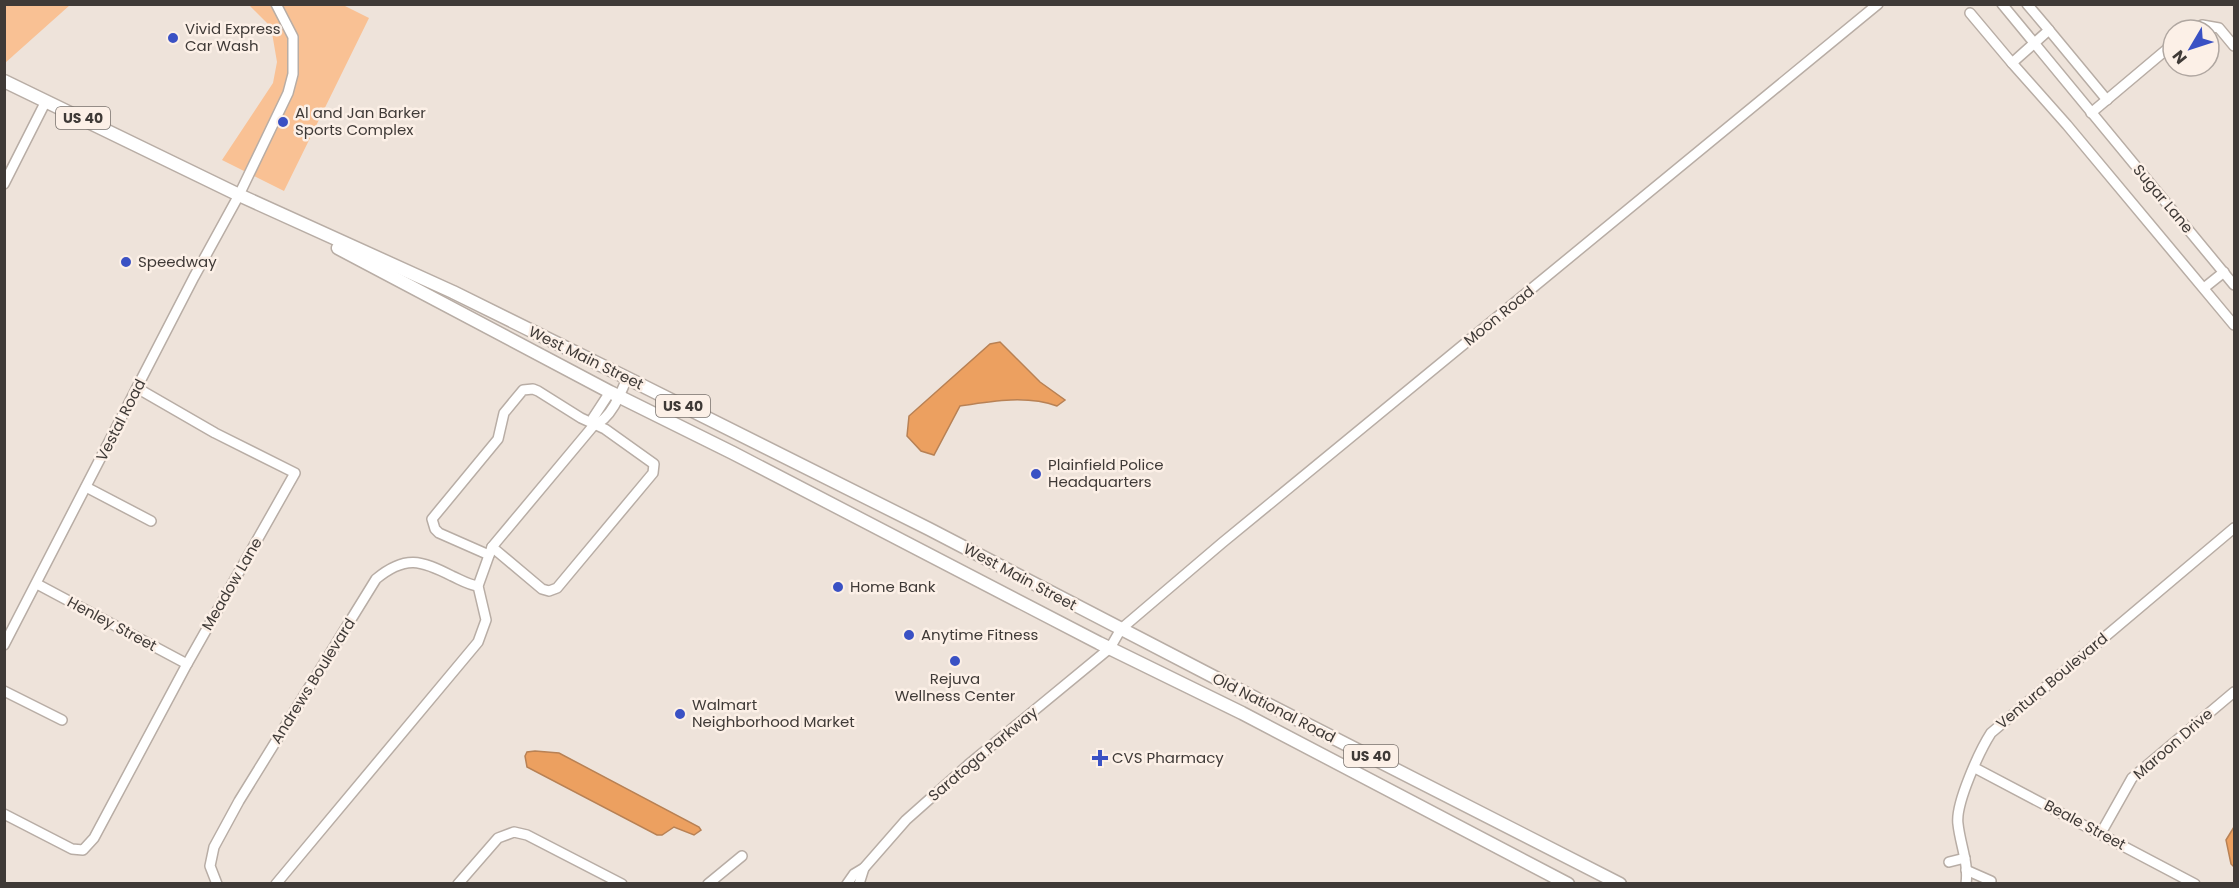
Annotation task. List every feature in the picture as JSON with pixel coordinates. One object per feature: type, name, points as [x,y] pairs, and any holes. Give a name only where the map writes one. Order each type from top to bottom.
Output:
[{"type":"main road","name":"West Main Street","points":[[4,81],[239,195],[453,292],[929,529],[1121,630]]},
{"type":"main road","name":"West Main Street","points":[[239,195],[615,394],[1110,648]]},
{"type":"main road","name":"Old National Road","points":[[1121,630],[1620,884]]},
{"type":"main road","name":"Old National Road","points":[[1110,648],[1242,713],[1568,884]]},
{"type":"street","name":"Vestal Road","points":[[4,645],[194,277],[239,195],[288,93],[293,74],[293,37],[276,4]]},
{"type":"street","name":"Moon Road","points":[[1110,648],[1121,630],[1221,543],[1878,4]]},
{"type":"street","name":"Sugar Lane","points":[[2002,4],[2235,285]]},
{"type":"street","points":[[2027,4],[2107,100]]},
{"type":"street","points":[[1970,13],[2235,325]]},
{"type":"street","points":[[2012,63],[2049,30]]},
{"type":"street","points":[[2221,30],[2235,46]]},
{"type":"street","points":[[2091,113],[2161,54]]},
{"type":"street","points":[[4,184],[46,101]]},
{"type":"street","points":[[2204,288],[2224,272]]},
{"type":"street","points":[[276,884],[478,642],[486,620],[478,586],[491,551],[594,425],[600,423],[615,394],[627,378]]},
{"type":"street","name":"Meadow Lane","points":[[4,814],[72,849],[83,850],[94,837],[187,664],[295,473],[215,433],[137,388]]},
{"type":"street","points":[[533,389],[594,425],[605,429],[652,461],[654,468],[557,588],[549,591],[542,589],[491,551],[439,533],[435,529],[432,519],[498,439],[501,421],[509,405],[523,390],[533,389]]},
{"type":"street","points":[[86,487],[151,521]]},
{"type":"street","name":"Ventura Boulevard","points":[[1966,884],[1965,858],[1957,813],[1986,741],[1996,728],[2233,534]]},
{"type":"street","name":"Andrews Boulevard","points":[[217,884],[210,866],[214,848],[246,790],[376,579],[388,569],[409,561],[436,568],[470,585],[478,586]]},
{"type":"street","name":"Henley Street","points":[[37,584],[187,664]]},
{"type":"street","name":"Saratoga Parkway","points":[[847,884],[906,820],[1110,648]]},
{"type":"street","points":[[4,691],[62,720]]},
{"type":"street","name":"Maroon Drive","points":[[2101,833],[2132,778],[2235,692]]},
{"type":"street","name":"Beale Street","points":[[1974,768],[2195,884]]},
{"type":"street","points":[[458,884],[498,838],[514,832],[527,835],[622,884]]},
{"type":"street","points":[[708,884],[742,856]]},
{"type":"street","points":[[1949,862],[1965,858]]},
{"type":"street","name":"Saratoga Parkway","points":[[859,884],[864,868]]},
{"type":"street","points":[[1966,870],[1991,881]]},
{"type":"shaded area","points":[[5,4],[70,4],[70,5],[5,63]]},
{"type":"shaded area","name":"Al and Jan Barker Sports Complex","points":[[249,5],[343,5],[369,18],[284,191],[222,160],[273,83],[277,62],[271,27]]},
{"type":"shaded area","points":[[1000,342],[1040,382],[1065,400],[1057,406],[1022,400],[960,406],[934,455],[921,451],[907,436],[909,416],[990,344]]},
{"type":"shaded area","points":[[527,752],[559,753],[701,830],[694,835],[674,827],[662,835],[657,835],[527,767],[525,756]]},
{"type":"shaded area","points":[[2234,827],[2234,867],[2231,864],[2226,840]]},
{"type":"place","name":"Vivid Express Car Wash","points":[[173,38]]},
{"type":"place","name":"Al and Jan Barker Sports Complex","points":[[283,122]]},
{"type":"place","name":"Speedway","points":[[126,262]]},
{"type":"place","name":"Plainfield Police Headquarters","points":[[1036,474]]},
{"type":"place","name":"Home Bank","points":[[838,587]]},
{"type":"place","name":"Anytime Fitness","points":[[909,635]]},
{"type":"place","name":"Rejuva Wellness Center","points":[[955,661]]},
{"type":"place","name":"Walmart Neighborhood Market","points":[[680,714]]},
{"type":"place","name":"CVS Pharmacy","points":[[1100,758]]}]
